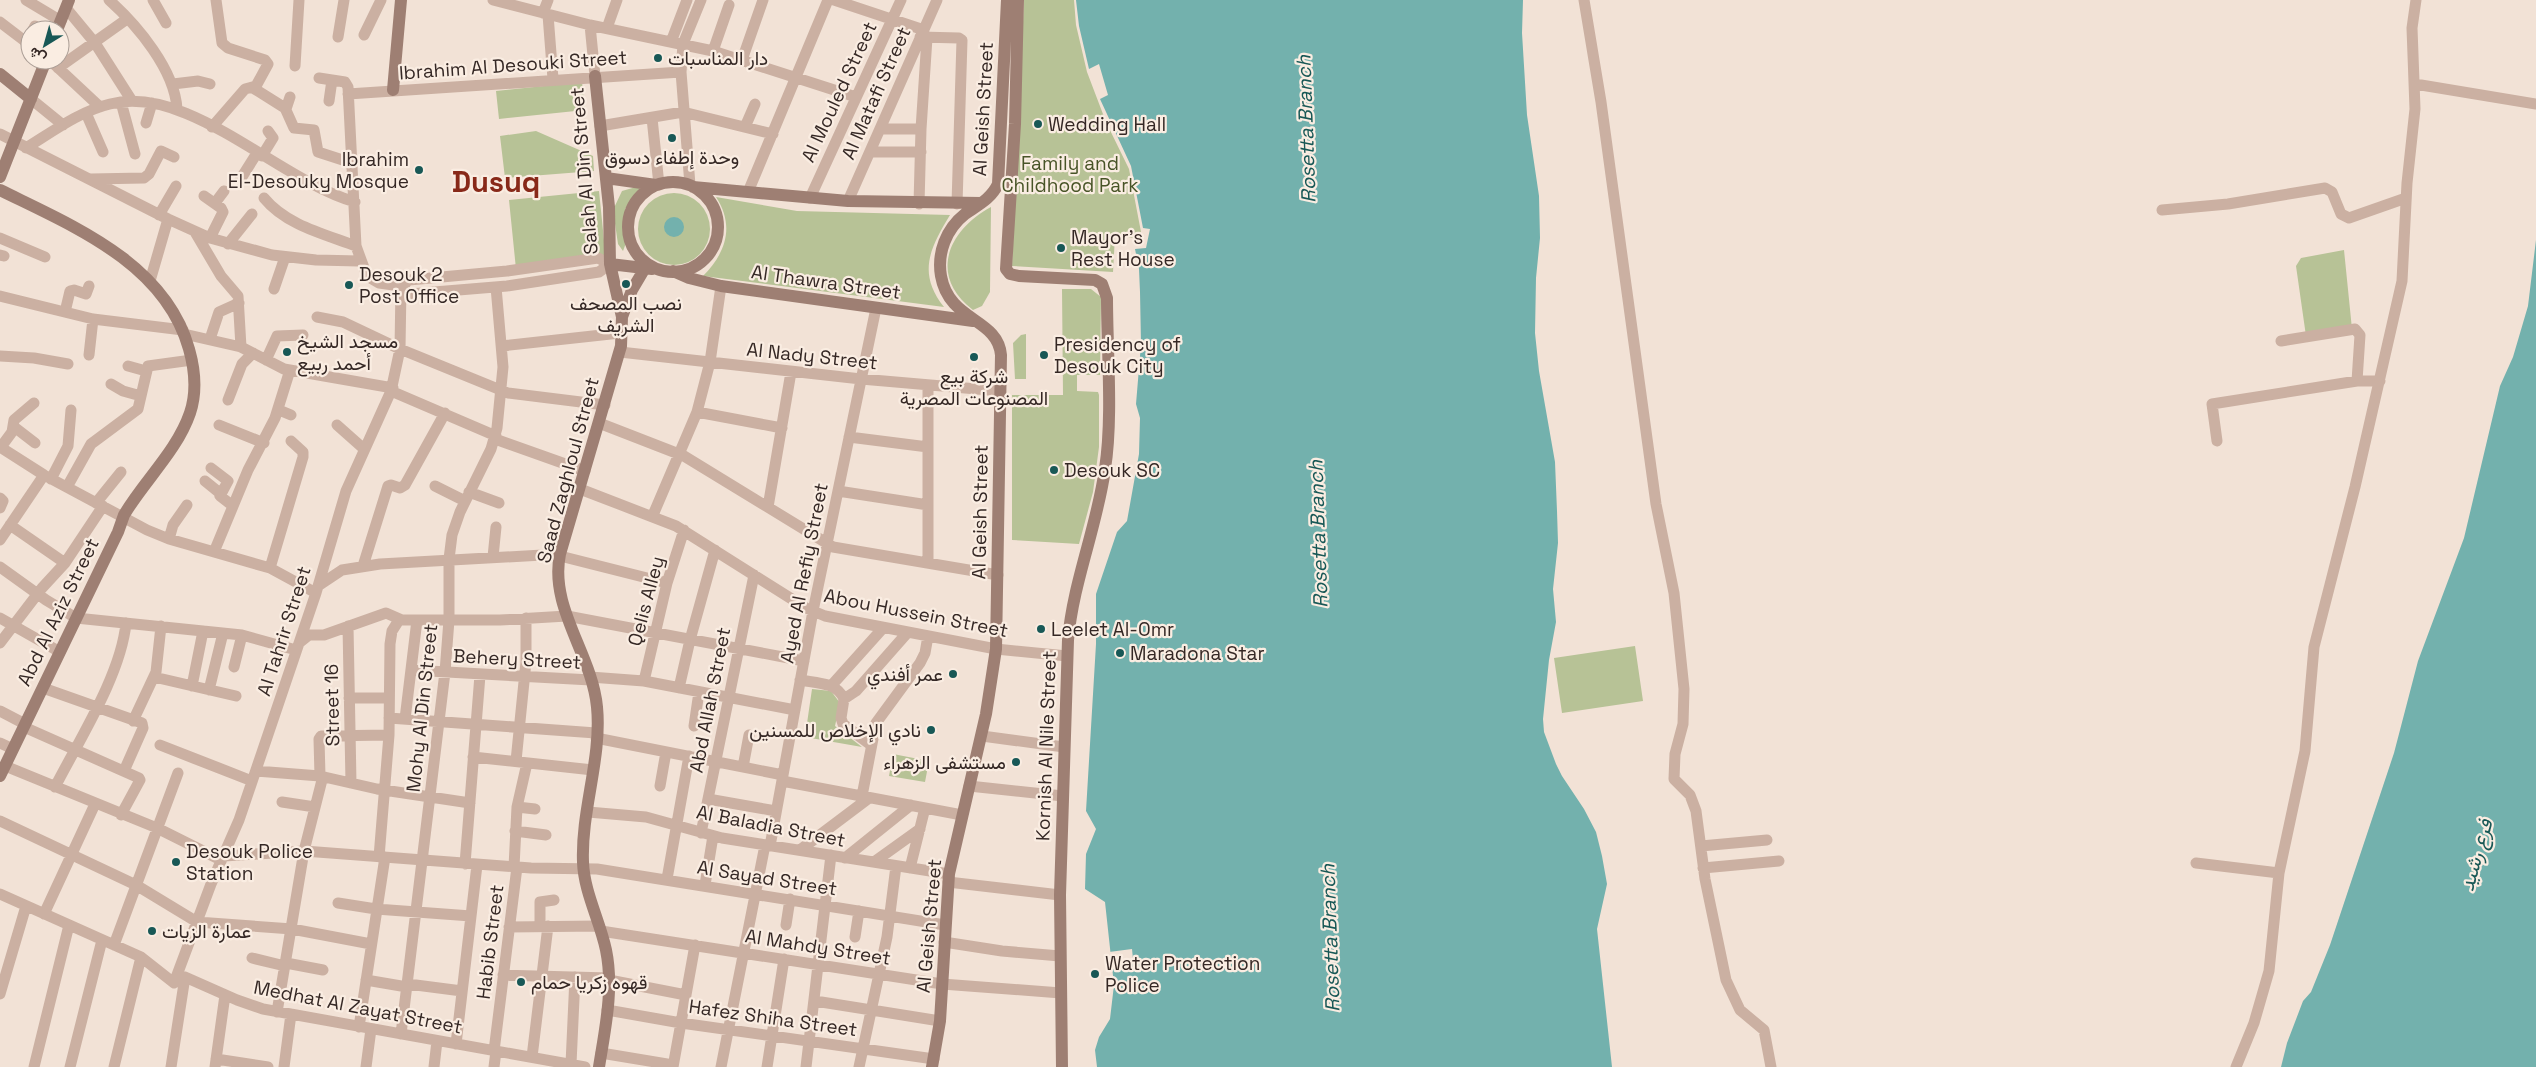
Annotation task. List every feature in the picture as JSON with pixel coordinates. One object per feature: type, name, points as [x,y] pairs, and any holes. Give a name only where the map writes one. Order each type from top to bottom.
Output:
[{"type":"street","points":[[26,0],[51,20]]},
{"type":"street","points":[[108,0],[127,18],[152,50],[173,84],[177,109]]},
{"type":"street","points":[[153,0],[166,23]]},
{"type":"street","points":[[216,0],[222,43],[228,48],[265,60],[268,64],[253,88]]},
{"type":"street","points":[[295,66],[298,0]]},
{"type":"street","points":[[338,37],[344,0]]},
{"type":"street","points":[[364,35],[381,0]]},
{"type":"street","points":[[393,90],[401,0]]},
{"type":"street","points":[[493,0],[521,4],[546,14],[590,25],[713,51],[856,97]]},
{"type":"street","points":[[548,0],[546,14],[553,79]]},
{"type":"street","points":[[607,28],[617,0]]},
{"type":"street","points":[[671,42],[687,0]]},
{"type":"street","points":[[692,186],[683,112],[681,72],[683,44],[701,0]]},
{"type":"street","points":[[742,60],[763,0]]},
{"type":"street","points":[[748,192],[828,0]]},
{"type":"street","points":[[834,0],[892,19],[924,35],[959,38],[962,43],[957,204]]},
{"type":"street","name":"Al Mouled Street","points":[[810,198],[901,0]]},
{"type":"street","name":"Al Matafi Street","points":[[848,201],[924,35],[937,0]]},
{"type":"street","name":"Al Geish Street","points":[[933,1063],[940,1021],[948,878],[982,736],[996,649],[1001,355],[998,342],[991,331],[961,311],[950,298],[941,277],[940,265],[942,248],[949,232],[964,215],[981,204],[995,190],[1000,177],[1007,0]]},
{"type":"street","name":"Al Geish Street","points":[[1010,274],[1005,265],[1015,124],[1018,0]]},
{"type":"street","points":[[1584,0],[1602,112],[1656,504],[1674,593],[1684,689],[1683,724],[1675,754],[1674,779],[1692,800],[1726,980],[1740,1010],[1764,1030],[1770,1067]]},
{"type":"street","points":[[2236,1067],[2254,1022],[2269,971],[2279,873],[2305,751],[2314,647],[2380,381],[2402,281],[2406,198],[2415,108],[2412,28],[2416,0]]},
{"type":"street","points":[[61,20],[68,4]]},
{"type":"street","points":[[68,4],[95,43],[126,101],[135,154]]},
{"type":"street","points":[[713,51],[729,5]]},
{"type":"street","points":[[70,60],[127,18]]},
{"type":"street","points":[[0,22],[20,31]]},
{"type":"street","points":[[590,25],[595,76]]},
{"type":"street","points":[[919,204],[924,35]]},
{"type":"street","points":[[0,177],[20,144],[31,99],[43,70]]},
{"type":"street","points":[[60,70],[100,107]]},
{"type":"street","name":"Ibrahim Al Desouki Street","points":[[348,94],[595,76],[681,72]]},
{"type":"street","points":[[0,74],[63,125]]},
{"type":"street","name":"Salah Al Din Street","points":[[595,76],[609,208],[610,264]]},
{"type":"street","points":[[319,78],[345,82],[348,94],[356,246],[363,271],[371,280],[401,286],[410,294],[496,287],[599,272],[610,264]]},
{"type":"street","points":[[329,101],[332,80]]},
{"type":"street","points":[[173,84],[192,81],[210,84]]},
{"type":"street","points":[[2415,84],[2536,104]]},
{"type":"street","points":[[212,127],[245,89],[253,88],[286,109],[294,128],[314,130],[318,152],[352,163]]},
{"type":"street","points":[[286,109],[290,98]]},
{"type":"street","points":[[20,144],[100,107],[126,101],[152,103],[177,109],[323,191],[355,202]]},
{"type":"street","points":[[146,123],[152,103]]},
{"type":"street","points":[[745,127],[755,104]]},
{"type":"street","points":[[600,126],[683,112],[773,134]]},
{"type":"street","points":[[86,113],[103,152]]},
{"type":"street","points":[[652,118],[657,185]]},
{"type":"street","points":[[880,129],[921,130]]},
{"type":"street","points":[[240,180],[273,138],[268,131]]},
{"type":"street","points":[[0,134],[163,217],[210,238],[285,257],[359,261]]},
{"type":"street","points":[[90,180],[144,178],[149,174],[162,151],[174,157]]},
{"type":"street","points":[[870,152],[921,152]]},
{"type":"street","points":[[606,178],[657,185],[674,182],[692,186],[848,201],[981,204]]},
{"type":"street","points":[[657,185],[637,201],[629,224],[631,241],[639,255],[660,269]]},
{"type":"street","points":[[150,282],[163,217],[176,186]]},
{"type":"street","points":[[401,286],[410,280],[497,272],[598,258],[610,264],[673,271],[692,267],[701,262],[711,251],[717,237],[718,222],[714,208],[702,192],[692,186]]},
{"type":"street","points":[[2162,210],[2228,204],[2325,188],[2332,192],[2341,214],[2349,218],[2406,198]]},
{"type":"street","name":"Abd Al Aziz Street","points":[[0,190],[69,224],[111,250],[150,282],[172,309],[184,332],[192,360],[195,385],[192,405],[186,423],[123,517],[3,771]]},
{"type":"street","points":[[215,203],[224,191]]},
{"type":"street","points":[[204,196],[215,203],[223,212],[210,238]]},
{"type":"street","points":[[264,198],[276,211],[292,221],[356,246]]},
{"type":"street","points":[[228,244],[252,214]]},
{"type":"street","points":[[195,232],[221,276],[236,293],[239,303],[241,347]]},
{"type":"street","points":[[0,238],[45,257]]},
{"type":"street","points":[[274,289],[285,257]]},
{"type":"street","name":"Saad Zaghloul Street","points":[[599,1067],[607,1010],[609,979],[600,929],[583,868],[596,736],[597,706],[591,678],[567,616],[558,580],[560,555],[620,352],[622,317],[610,264]]},
{"type":"street","points":[[622,317],[632,290],[645,268]]},
{"type":"street","name":"Al Thawra Street","points":[[673,271],[688,278],[721,286],[975,321]]},
{"type":"street","name":"Kornish Al Nile Street","points":[[1010,274],[1095,280],[1106,290],[1107,298],[1106,463],[1072,610],[1067,656],[1060,895],[1062,1067]]},
{"type":"street","points":[[65,312],[70,292],[74,290],[86,294],[89,286]]},
{"type":"street","name":"Al Tahrir Street","points":[[174,983],[254,776],[317,589],[341,505],[364,449],[392,390],[400,349],[401,286]]},
{"type":"street","points":[[653,515],[697,412],[710,362],[721,286]]},
{"type":"street","name":"Mohy Al Din Street","points":[[401,1034],[440,722],[449,620],[449,559],[456,523],[495,438],[502,390],[502,346],[496,287]]},
{"type":"street","points":[[0,296],[93,319],[184,332],[241,347],[290,370],[392,390],[446,413],[495,438],[585,472]]},
{"type":"street","points":[[210,339],[218,312],[239,303]]},
{"type":"street","name":"Ayed Al Refiy Street","points":[[721,1067],[755,894],[776,811],[813,611],[876,308]]},
{"type":"street","points":[[317,317],[343,322],[400,349],[521,396],[605,405]]},
{"type":"street","points":[[89,354],[93,319]]},
{"type":"street","points":[[2281,341],[2354,329],[2360,335],[2357,381]]},
{"type":"street","points":[[502,346],[620,333]]},
{"type":"street","points":[[266,360],[277,336],[304,335]]},
{"type":"street","name":"Al Nady Street","points":[[620,352],[791,372],[1000,391]]},
{"type":"street","points":[[228,400],[242,364],[253,353]]},
{"type":"street","points":[[0,356],[34,358],[68,364]]},
{"type":"street","points":[[67,487],[91,444],[112,422],[136,412],[148,366],[192,360]]},
{"type":"street","points":[[128,366],[146,371]]},
{"type":"street","points":[[214,552],[233,506],[278,410],[290,370]]},
{"type":"street","points":[[768,507],[791,372]]},
{"type":"street","points":[[2217,441],[2212,404],[2357,381],[2380,381]]},
{"type":"street","points":[[111,384],[124,391],[141,396]]},
{"type":"street","points":[[928,385],[928,563]]},
{"type":"street","points":[[34,403],[14,420],[12,432],[0,447],[47,477],[169,539],[270,568],[317,589],[342,570],[363,566],[493,556],[560,555],[667,583]]},
{"type":"street","points":[[0,540],[68,446],[71,410]]},
{"type":"street","points":[[278,410],[291,415]]},
{"type":"street","points":[[697,412],[782,428]]},
{"type":"street","points":[[363,566],[387,488],[391,485],[400,488],[405,485],[446,413]]},
{"type":"street","points":[[599,423],[680,454],[827,544],[840,548],[998,575]]},
{"type":"street","points":[[219,425],[264,442]]},
{"type":"street","points":[[337,425],[364,449]]},
{"type":"street","points":[[13,426],[35,442]]},
{"type":"street","points":[[849,437],[928,447]]},
{"type":"street","points":[[270,568],[303,457],[303,452],[290,441]]},
{"type":"street","points":[[211,468],[228,482],[221,494]]},
{"type":"street","points":[[0,643],[37,594],[65,563],[121,472]]},
{"type":"street","points":[[205,481],[221,494],[221,498],[233,506]]},
{"type":"street","points":[[435,486],[499,503]]},
{"type":"street","name":"Abou Hussein Street","points":[[580,489],[653,515],[684,530],[813,611],[831,618],[996,649],[1067,656]]},
{"type":"street","points":[[838,491],[928,505]]},
{"type":"street","points":[[0,498],[3,501],[0,508]]},
{"type":"street","points":[[169,539],[174,525],[186,505]]},
{"type":"street","points":[[10,525],[65,563]]},
{"type":"street","points":[[493,556],[496,527]]},
{"type":"street","name":"Qelis Alley","points":[[644,681],[667,583],[684,530]]},
{"type":"street","points":[[679,688],[715,550]]},
{"type":"street","points":[[0,568],[76,618],[242,634],[298,647],[309,635],[319,636],[384,614],[399,620],[567,616],[804,662]]},
{"type":"street","name":"Abd Allah Street","points":[[701,833],[737,650],[754,575]]},
{"type":"street","points":[[0,618],[11,626],[60,652]]},
{"type":"street","name":"Habib Street","points":[[494,1067],[515,867],[515,831],[522,762],[520,728],[525,677],[526,618]]},
{"type":"street","points":[[366,1067],[366,980],[382,857],[384,791],[389,735],[390,644],[392,631],[399,620]]},
{"type":"street","points":[[405,719],[417,620]]},
{"type":"street","points":[[55,787],[119,660],[126,623]]},
{"type":"street","points":[[133,721],[154,677],[161,626]]},
{"type":"street","name":"Street 16","points":[[348,626],[351,783]]},
{"type":"street","points":[[831,686],[883,628]]},
{"type":"street","points":[[192,686],[203,631]]},
{"type":"street","points":[[844,699],[856,691],[908,632]]},
{"type":"street","points":[[209,690],[223,633]]},
{"type":"street","points":[[234,667],[242,634]]},
{"type":"street","points":[[800,850],[866,797],[874,730],[880,716],[920,663],[925,653],[928,636]]},
{"type":"street","name":"Behery Street","points":[[411,670],[480,675],[644,681],[795,710]]},
{"type":"street","points":[[464,864],[480,675]]},
{"type":"street","points":[[154,677],[236,696]]},
{"type":"street","points":[[800,680],[837,689],[844,699],[841,718],[843,724],[871,746]]},
{"type":"street","points":[[42,688],[144,726],[124,770]]},
{"type":"street","points":[[694,726],[699,692]]},
{"type":"street","points":[[349,698],[389,698]]},
{"type":"street","points":[[0,711],[25,725],[139,778],[140,780],[121,815]]},
{"type":"street","points":[[389,718],[596,736],[743,767],[866,797],[962,815]]},
{"type":"street","points":[[277,1012],[304,851],[321,776],[319,737],[350,734],[389,735]]},
{"type":"street","points":[[743,767],[749,735]]},
{"type":"street","points":[[982,736],[1064,746]]},
{"type":"street","points":[[0,743],[13,749]]},
{"type":"street","points":[[160,745],[254,776],[321,776],[384,791],[470,803]]},
{"type":"street","points":[[660,786],[666,752]]},
{"type":"street","points":[[473,756],[592,770]]},
{"type":"street","points":[[667,879],[689,756]]},
{"type":"street","points":[[3,771],[55,787],[157,828],[223,858]]},
{"type":"street","points":[[114,945],[178,773]]},
{"type":"street","points":[[969,786],[1063,796]]},
{"type":"street","points":[[708,799],[776,811]]},
{"type":"street","points":[[282,802],[315,808]]},
{"type":"street","points":[[44,914],[94,804]]},
{"type":"street","points":[[845,858],[911,806]]},
{"type":"street","points":[[517,807],[535,809]]},
{"type":"street","points":[[910,868],[925,808]]},
{"type":"street","name":"Al Baladia Street","points":[[588,812],[646,817],[713,836],[910,868],[948,878],[1060,895]]},
{"type":"street","points":[[0,821],[136,885],[197,922],[292,929],[371,944]]},
{"type":"street","points":[[874,862],[920,829]]},
{"type":"street","points":[[515,831],[546,835]]},
{"type":"street","points":[[706,885],[713,836]]},
{"type":"street","points":[[1701,846],[1767,840]]},
{"type":"street","name":"Al Sayad Street","points":[[223,858],[304,851],[464,864],[583,868],[706,885],[945,925]]},
{"type":"street","points":[[806,1067],[831,855]]},
{"type":"street","points":[[1704,868],[1779,862]]},
{"type":"street","points":[[2196,863],[2279,873]]},
{"type":"street","points":[[456,1044],[477,864]]},
{"type":"street","points":[[859,1067],[890,916],[896,866]]},
{"type":"street","points":[[0,894],[141,957],[174,983],[185,977]]},
{"type":"street","points":[[532,1057],[542,976],[544,926],[540,902],[554,900]]},
{"type":"street","points":[[786,925],[790,900]]},
{"type":"street","points":[[338,903],[376,909],[471,916]]},
{"type":"street","points":[[0,994],[26,906]]},
{"type":"street","points":[[855,937],[859,911]]},
{"type":"street","points":[[34,1067],[69,925]]},
{"type":"street","name":"Al Mahdy Street","points":[[509,927],[544,926],[600,929],[942,984],[1061,993]]},
{"type":"street","points":[[70,1067],[102,940]]},
{"type":"street","points":[[944,942],[995,950],[1060,956]]},
{"type":"street","points":[[601,1053],[673,1066],[696,945]]},
{"type":"street","points":[[114,1067],[141,957]]},
{"type":"street","points":[[252,958],[323,970]]},
{"type":"street","points":[[767,1067],[784,959]]},
{"type":"street","points":[[504,975],[609,979],[686,995]]},
{"type":"street","points":[[171,1067],[185,977]]},
{"type":"street","name":"Medhat Al Zayat Street","points":[[185,977],[250,1005],[277,1012],[532,1057],[552,1064],[571,1064],[585,1067]]},
{"type":"street","points":[[571,1064],[575,977]]},
{"type":"street","points":[[366,980],[462,991]]},
{"type":"street","points":[[225,995],[215,1063],[268,1067]]},
{"type":"street","points":[[815,1001],[940,1021]]},
{"type":"street","name":"Hafez Shiha Street","points":[[607,1010],[681,1023],[863,1048],[933,1063]]},
{"type":"street","points":[[284,1067],[291,1014]]},
{"type":"street","points":[[434,1067],[438,1040]]},
{"type":"green space","name":"Family and Childhood Park","points":[[1024,0],[1074,0],[1076,25],[1087,72],[1106,122],[1129,169],[1141,232],[1134,238],[1115,236],[1113,272],[1012,266]]},
{"type":"green space","points":[[582,82],[585,110],[499,119],[496,91]]},
{"type":"green space","points":[[536,131],[593,156],[594,171],[505,178],[500,136]]},
{"type":"green space","points":[[643,185],[625,209],[626,243],[623,251],[618,244],[613,210],[622,191]]},
{"type":"green space","points":[[599,191],[606,260],[516,269],[509,200]]},
{"type":"green space","points":[[674,193],[694,199],[704,209],[710,229],[704,249],[694,259],[674,265],[654,259],[644,249],[638,229],[644,209],[654,199]]},
{"type":"green space","points":[[716,197],[797,211],[950,215],[937,239],[929,261],[931,283],[944,307],[703,276],[717,258],[725,239],[725,218]]},
{"type":"green space","points":[[991,207],[990,292],[982,306],[973,310],[959,297],[951,283],[948,269],[949,254],[964,228]]},
{"type":"green space","points":[[2344,250],[2352,329],[2306,336],[2296,266],[2301,258]]},
{"type":"green space","name":"Desouk SC","points":[[1062,289],[1091,289],[1101,297],[1100,375],[1077,375],[1077,391],[1098,392],[1099,395],[1099,447],[1093,492],[1079,544],[1012,540],[1012,395],[1063,395]]},
{"type":"green space","points":[[1026,334],[1026,379],[1015,379],[1013,343],[1021,335]]},
{"type":"green space","points":[[1635,646],[1643,701],[1562,713],[1554,658]]},
{"type":"green space","points":[[812,689],[831,691],[840,703],[835,726],[862,747],[805,737]]},
{"type":"green space","points":[[893,754],[929,761],[925,782],[889,776]]},
{"type":"water","name":"Rosetta Branch","points":[[1076,0],[1523,0],[1522,33],[1527,115],[1539,196],[1540,238],[1536,278],[1535,333],[1539,371],[1555,462],[1558,543],[1553,589],[1556,622],[1549,660],[1543,719],[1544,732],[1562,776],[1584,809],[1596,832],[1602,856],[1607,884],[1597,929],[1612,1067],[1097,1067],[1095,1050],[1099,1037],[1110,1019],[1114,985],[1105,902],[1085,889],[1086,854],[1096,829],[1086,811],[1096,644],[1096,594],[1117,532],[1127,521],[1139,454],[1140,418],[1136,404],[1141,344],[1140,292],[1139,269],[1135,249],[1146,248],[1150,229],[1143,228],[1131,166],[1100,99],[1108,95],[1099,64],[1089,69],[1079,26]]},
{"type":"water","points":[[670,217],[678,217],[684,223],[684,231],[678,237],[670,237],[664,231],[664,223]]},
{"type":"water","name":"فرع رشيد","points":[[2536,240],[2536,1067],[2281,1067],[2287,1043],[2303,1001],[2311,992],[2330,945],[2394,753],[2418,661],[2464,538],[2500,386],[2513,357],[2528,306]]},
{"type":"pier","points":[[1132,949],[1133,959],[1111,963],[1109,952]]},
{"type":"place","name":"دار المناسبات","points":[[658,58]]},
{"type":"place","name":"Wedding Hall","points":[[1038,124]]},
{"type":"place","name":"وحدة إطفاء دسوق","points":[[672,138]]},
{"type":"place","name":"Ibrahim El-Desouky Mosque","points":[[419,170]]},
{"type":"place","name":"Mayor's Rest House","points":[[1061,248]]},
{"type":"place","name":"نصب المصحف الشريف","points":[[626,284]]},
{"type":"place","name":"Desouk 2 Post Office","points":[[349,285]]},
{"type":"place","name":"مسجد الشيخ أحمد ربيع","points":[[287,352]]},
{"type":"place","name":"Presidency of Desouk City","points":[[1044,355]]},
{"type":"place","name":"شركة بيع المصنوعات المصرية","points":[[974,357]]},
{"type":"place","name":"Desouk SC","points":[[1054,470]]},
{"type":"place","name":"Leelet Al-Omr","points":[[1041,629]]},
{"type":"place","name":"Maradona Star","points":[[1120,653]]},
{"type":"place","name":"عمر أفندي","points":[[953,674]]},
{"type":"place","name":"نادي الإخلاص للمسنين","points":[[931,730]]},
{"type":"place","name":"مستشفى الزهراء","points":[[1016,762]]},
{"type":"place","name":"Desouk Police Station","points":[[176,862]]},
{"type":"place","name":"عمارة الزيات","points":[[152,931]]},
{"type":"place","name":"Water Protection Police","points":[[1095,974]]},
{"type":"place","name":"قهوه زكريا حمام","points":[[521,982]]},
{"type":"district","name":"Dusuq","points":[[496,181]]}]
